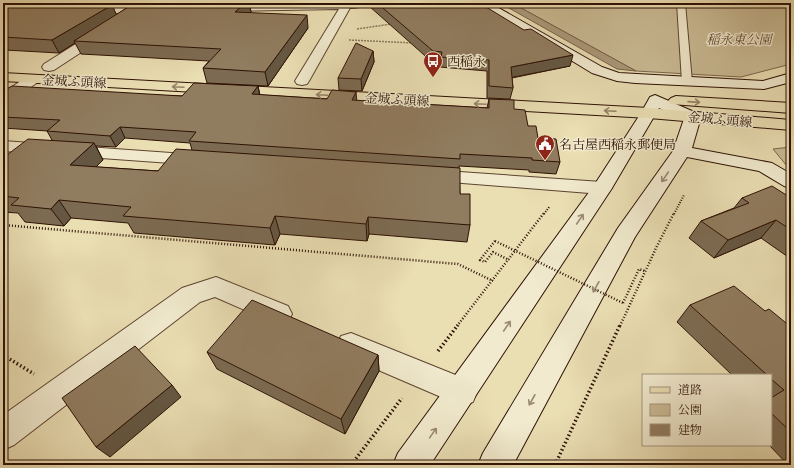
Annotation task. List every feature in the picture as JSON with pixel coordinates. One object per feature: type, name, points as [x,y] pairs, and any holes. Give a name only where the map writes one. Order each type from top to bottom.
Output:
[{"type":"main road","name":"金城ふ頭線","points":[[3,65],[302,81],[652,106],[693,117],[791,125]]},
{"type":"main road","name":"金城ふ頭線","points":[[3,77],[652,106],[791,108]]},
{"type":"street","points":[[49,67],[149,3]]},
{"type":"street","points":[[482,3],[596,70],[617,76],[635,79],[764,85],[791,77]]},
{"type":"street","points":[[220,7],[346,6]]},
{"type":"street","points":[[302,81],[346,6]]},
{"type":"street","points":[[74,10],[134,12],[162,11]]},
{"type":"street","points":[[3,100],[33,79]]},
{"type":"street","points":[[410,465],[602,188],[652,106]]},
{"type":"street","points":[[495,465],[626,234],[682,151],[693,117]]},
{"type":"street","points":[[3,146],[217,161]]},
{"type":"street","points":[[682,151],[765,167],[791,182]]},
{"type":"street","points":[[416,175],[602,188]]},
{"type":"street","points":[[3,434],[191,295],[216,287],[299,323]]},
{"type":"street","points":[[328,335],[462,392]]},
{"type":"lane","points":[[346,6],[367,3]]},
{"type":"lane","points":[[681,3],[687,82]]},
{"type":"path","points":[[328,36],[392,24]]},
{"type":"path","points":[[328,36],[421,44]]},
{"type":"path","points":[[351,465],[567,186]]},
{"type":"path","points":[[555,465],[645,271],[685,193]]},
{"type":"path","points":[[3,225],[458,264],[493,281]]},
{"type":"path","points":[[509,260],[493,252],[485,262],[480,260],[495,241],[623,304],[639,269],[645,271]]},
{"type":"green space","name":"稲永東公園","points":[[512,3],[791,3],[791,64],[741,77],[636,71]]},
{"type":"green space","points":[[791,147],[791,168],[787,166],[773,149]]},
{"type":"shaded area","points":[[500,3],[512,3],[636,71],[617,69]]},
{"type":"building","points":[[3,3],[71,3],[112,5],[52,40],[3,37]]},
{"type":"building","points":[[245,3],[235,12],[307,15],[265,72],[203,68],[221,49],[74,41],[133,4]]},
{"type":"building","points":[[377,3],[466,3],[473,7],[486,7],[524,30],[531,29],[573,55],[511,67],[513,88],[489,86],[489,60],[441,57],[442,52],[433,51]]},
{"type":"building","points":[[356,43],[373,51],[361,79],[338,78]]},
{"type":"building","points":[[194,83],[258,86],[252,94],[327,99],[332,90],[356,92],[352,100],[489,108],[489,99],[514,100],[514,109],[525,110],[528,126],[536,126],[538,138],[556,139],[560,162],[532,160],[532,158],[460,154],[460,159],[189,141],[196,132],[120,127],[110,136],[47,131],[60,120],[3,117],[3,91],[12,86],[182,96]]},
{"type":"building","points":[[28,139],[94,143],[70,165],[158,171],[176,149],[460,168],[460,194],[470,194],[470,225],[368,217],[366,224],[275,216],[270,228],[123,216],[131,207],[59,200],[51,209],[11,205],[19,198],[3,196],[3,158]]},
{"type":"building","points":[[772,186],[791,198],[791,230],[776,220],[728,240],[701,221],[749,203],[742,198]]},
{"type":"building","points":[[734,286],[765,311],[769,309],[791,327],[791,432],[772,414],[772,397],[784,390],[772,380],[772,374],[766,374],[690,305]]},
{"type":"building","points":[[252,300],[378,355],[341,419],[207,352]]},
{"type":"building","points":[[135,346],[172,385],[96,447],[62,398]]},
{"type":"place","name":"西稲永","points":[[433,78]]},
{"type":"place","name":"名古屋西稲永郵便局","points":[[545,161]]}]
